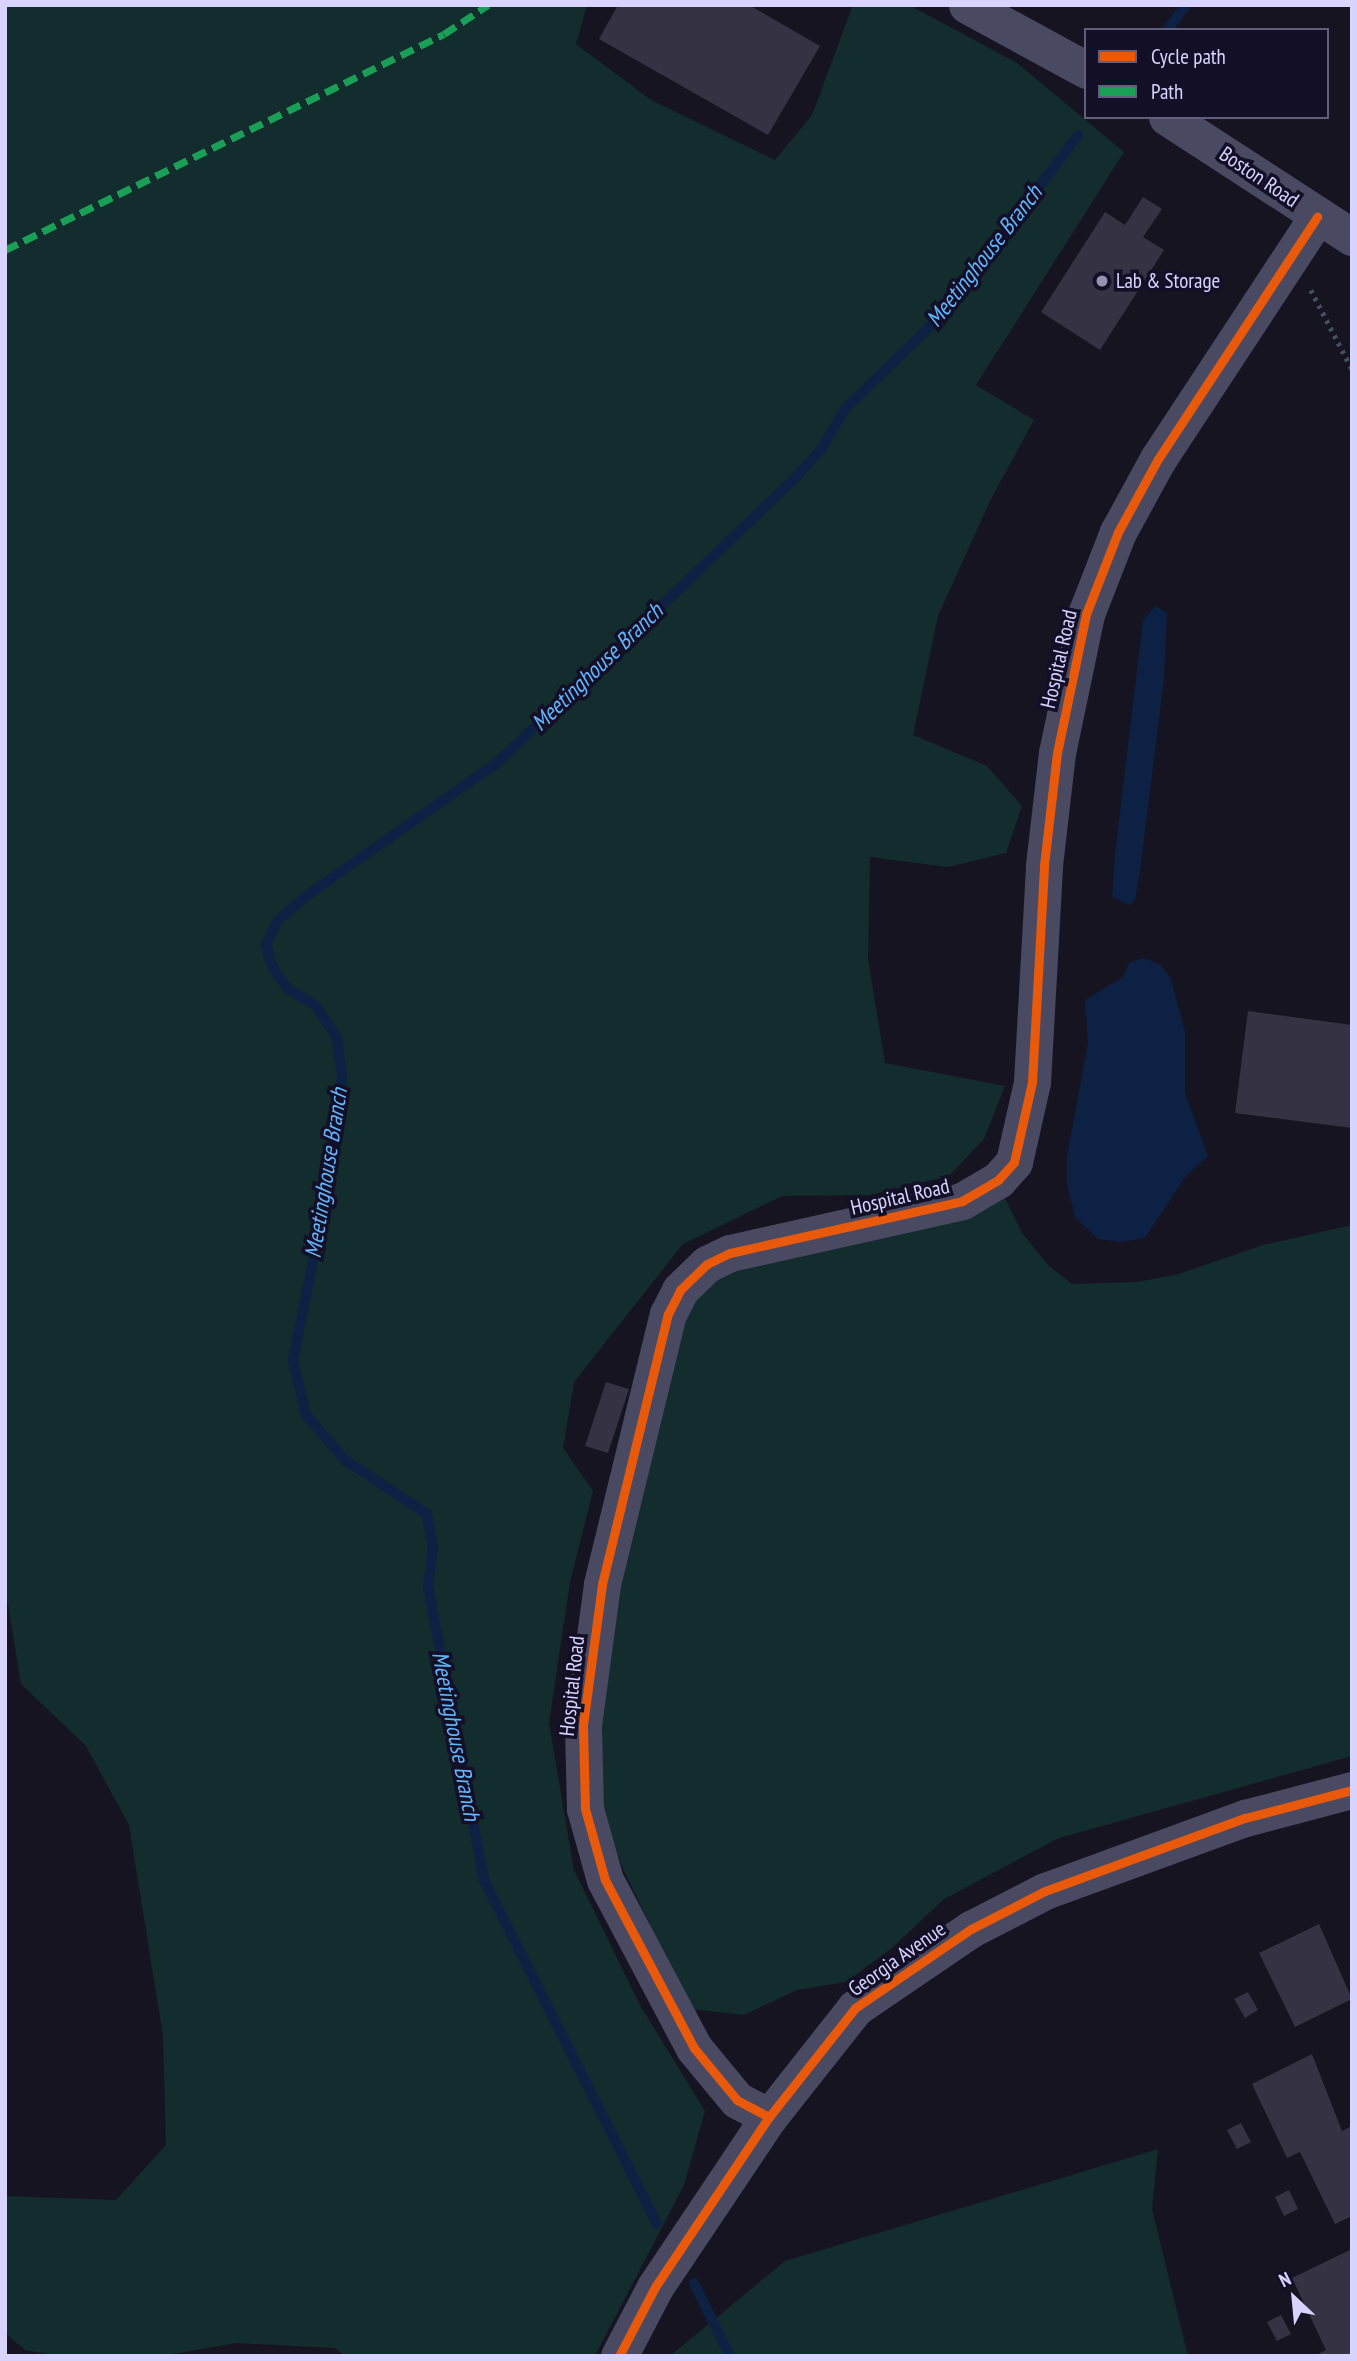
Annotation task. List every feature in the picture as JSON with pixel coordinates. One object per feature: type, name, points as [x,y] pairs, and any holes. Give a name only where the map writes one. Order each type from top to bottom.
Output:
[{"type":"street","points":[[967,5],[1084,70]]},
{"type":"street","name":"Boston Road","points":[[1170,119],[1317,217],[1352,237]]},
{"type":"street","name":"Hospital Road","points":[[769,2117],[737,2100],[694,2048],[604,1880],[585,1809],[583,1725],[602,1584],[668,1314],[680,1290],[707,1264],[730,1253],[962,1201],[998,1180],[1014,1161],[1032,1082],[1044,865],[1057,753],[1086,614],[1118,532],[1158,459],[1317,217]]},
{"type":"street","name":"Georgia Avenue","points":[[619,2356],[655,2287],[769,2117],[855,2008],[980,1924],[1045,1891],[1190,1836],[1352,1790]]},
{"type":"path","points":[[1309,286],[1352,369]]},
{"type":"green space","points":[[5,5],[587,5],[576,44],[651,100],[775,160],[812,115],[853,5],[909,5],[1017,63],[1124,152],[976,385],[1034,420],[990,501],[938,616],[913,735],[987,766],[1022,806],[1006,853],[948,867],[870,857],[868,959],[885,1063],[1005,1086],[984,1139],[949,1176],[870,1195],[782,1196],[683,1244],[574,1382],[563,1448],[593,1491],[570,1582],[549,1723],[574,1870],[641,2007],[705,2111],[684,2185],[595,2356],[345,2356],[335,2348],[236,2343],[162,2356],[59,2356],[25,2350],[5,2333],[5,2196],[116,2200],[166,2145],[163,2036],[129,1825],[86,1746],[21,1684],[5,1587]]},
{"type":"green space","points":[[1001,1190],[1022,1233],[1049,1266],[1072,1284],[1137,1282],[1179,1274],[1263,1245],[1352,1225],[1352,1756],[1059,1838],[944,1899],[892,1948],[846,1982],[797,1990],[744,2015],[691,2009],[623,1869],[605,1819],[599,1744],[600,1675],[677,1327],[709,1274]]},
{"type":"green space","points":[[1158,2149],[1152,2209],[1188,2356],[670,2356],[785,2261]]},
{"type":"water","points":[[1156,606],[1167,613],[1164,679],[1140,871],[1135,900],[1129,905],[1112,897],[1115,854],[1143,620]]},
{"type":"water","points":[[1144,958],[1161,965],[1171,979],[1185,1032],[1185,1093],[1208,1156],[1185,1177],[1145,1238],[1120,1242],[1098,1239],[1075,1217],[1067,1184],[1067,1156],[1088,1043],[1085,1000],[1123,977],[1129,963]]},
{"type":"building","points":[[618,5],[749,5],[820,46],[768,135],[599,39]]},
{"type":"building","name":"Lab & Storage","points":[[1143,197],[1162,209],[1143,237],[1164,250],[1100,350],[1041,312],[1105,212],[1125,225]]},
{"type":"building","points":[[1248,1011],[1352,1025],[1352,1128],[1235,1113]]},
{"type":"building","points":[[606,1382],[629,1389],[608,1453],[585,1446]]},
{"type":"building","points":[[1319,1924],[1352,1999],[1295,2027],[1259,1953]]},
{"type":"building","points":[[1248,1992],[1258,2010],[1245,2018],[1234,1999]]},
{"type":"building","points":[[1312,2054],[1342,2131],[1352,2126],[1352,2216],[1335,2224],[1300,2152],[1287,2158],[1252,2084]]},
{"type":"building","points":[[1241,2123],[1251,2142],[1237,2149],[1227,2130]]},
{"type":"building","points":[[1289,2190],[1298,2209],[1284,2216],[1275,2197]]},
{"type":"building","points":[[1350,2250],[1352,2356],[1314,2356],[1326,2350],[1292,2278]]},
{"type":"building","points":[[1281,2315],[1291,2334],[1277,2341],[1267,2322]]},
{"type":"waterway","name":"Meetinghouse Branch","points":[[1169,28],[1186,5]]},
{"type":"waterway","name":"Meetinghouse Branch","points":[[657,2224],[484,1880],[428,1587],[433,1548],[427,1514],[345,1460],[306,1415],[293,1360],[331,1171],[342,1078],[337,1038],[316,1006],[287,988],[272,966],[266,945],[278,920],[309,894],[498,762],[796,477],[822,448],[845,409],[946,311],[1078,135]]},
{"type":"waterway","name":"Meetinghouse Branch","points":[[694,2283],[730,2356]]},
{"type":"marked path","points":[[5,250],[444,34],[488,5]]},
{"type":"cycle path","points":[[769,2117],[737,2100],[694,2048],[605,1880],[585,1809],[583,1725],[602,1584],[668,1314],[680,1290],[707,1264],[730,1253],[962,1201],[998,1180],[1014,1162],[1032,1082],[1044,865],[1057,753],[1086,614],[1118,532],[1158,459],[1317,217]]},
{"type":"cycle path","points":[[619,2356],[655,2287],[769,2117],[855,2008],[971,1929],[1045,1891],[1245,1818],[1352,1790]]},
{"type":"place","name":"Lab & Storage","points":[[1102,281]]}]
